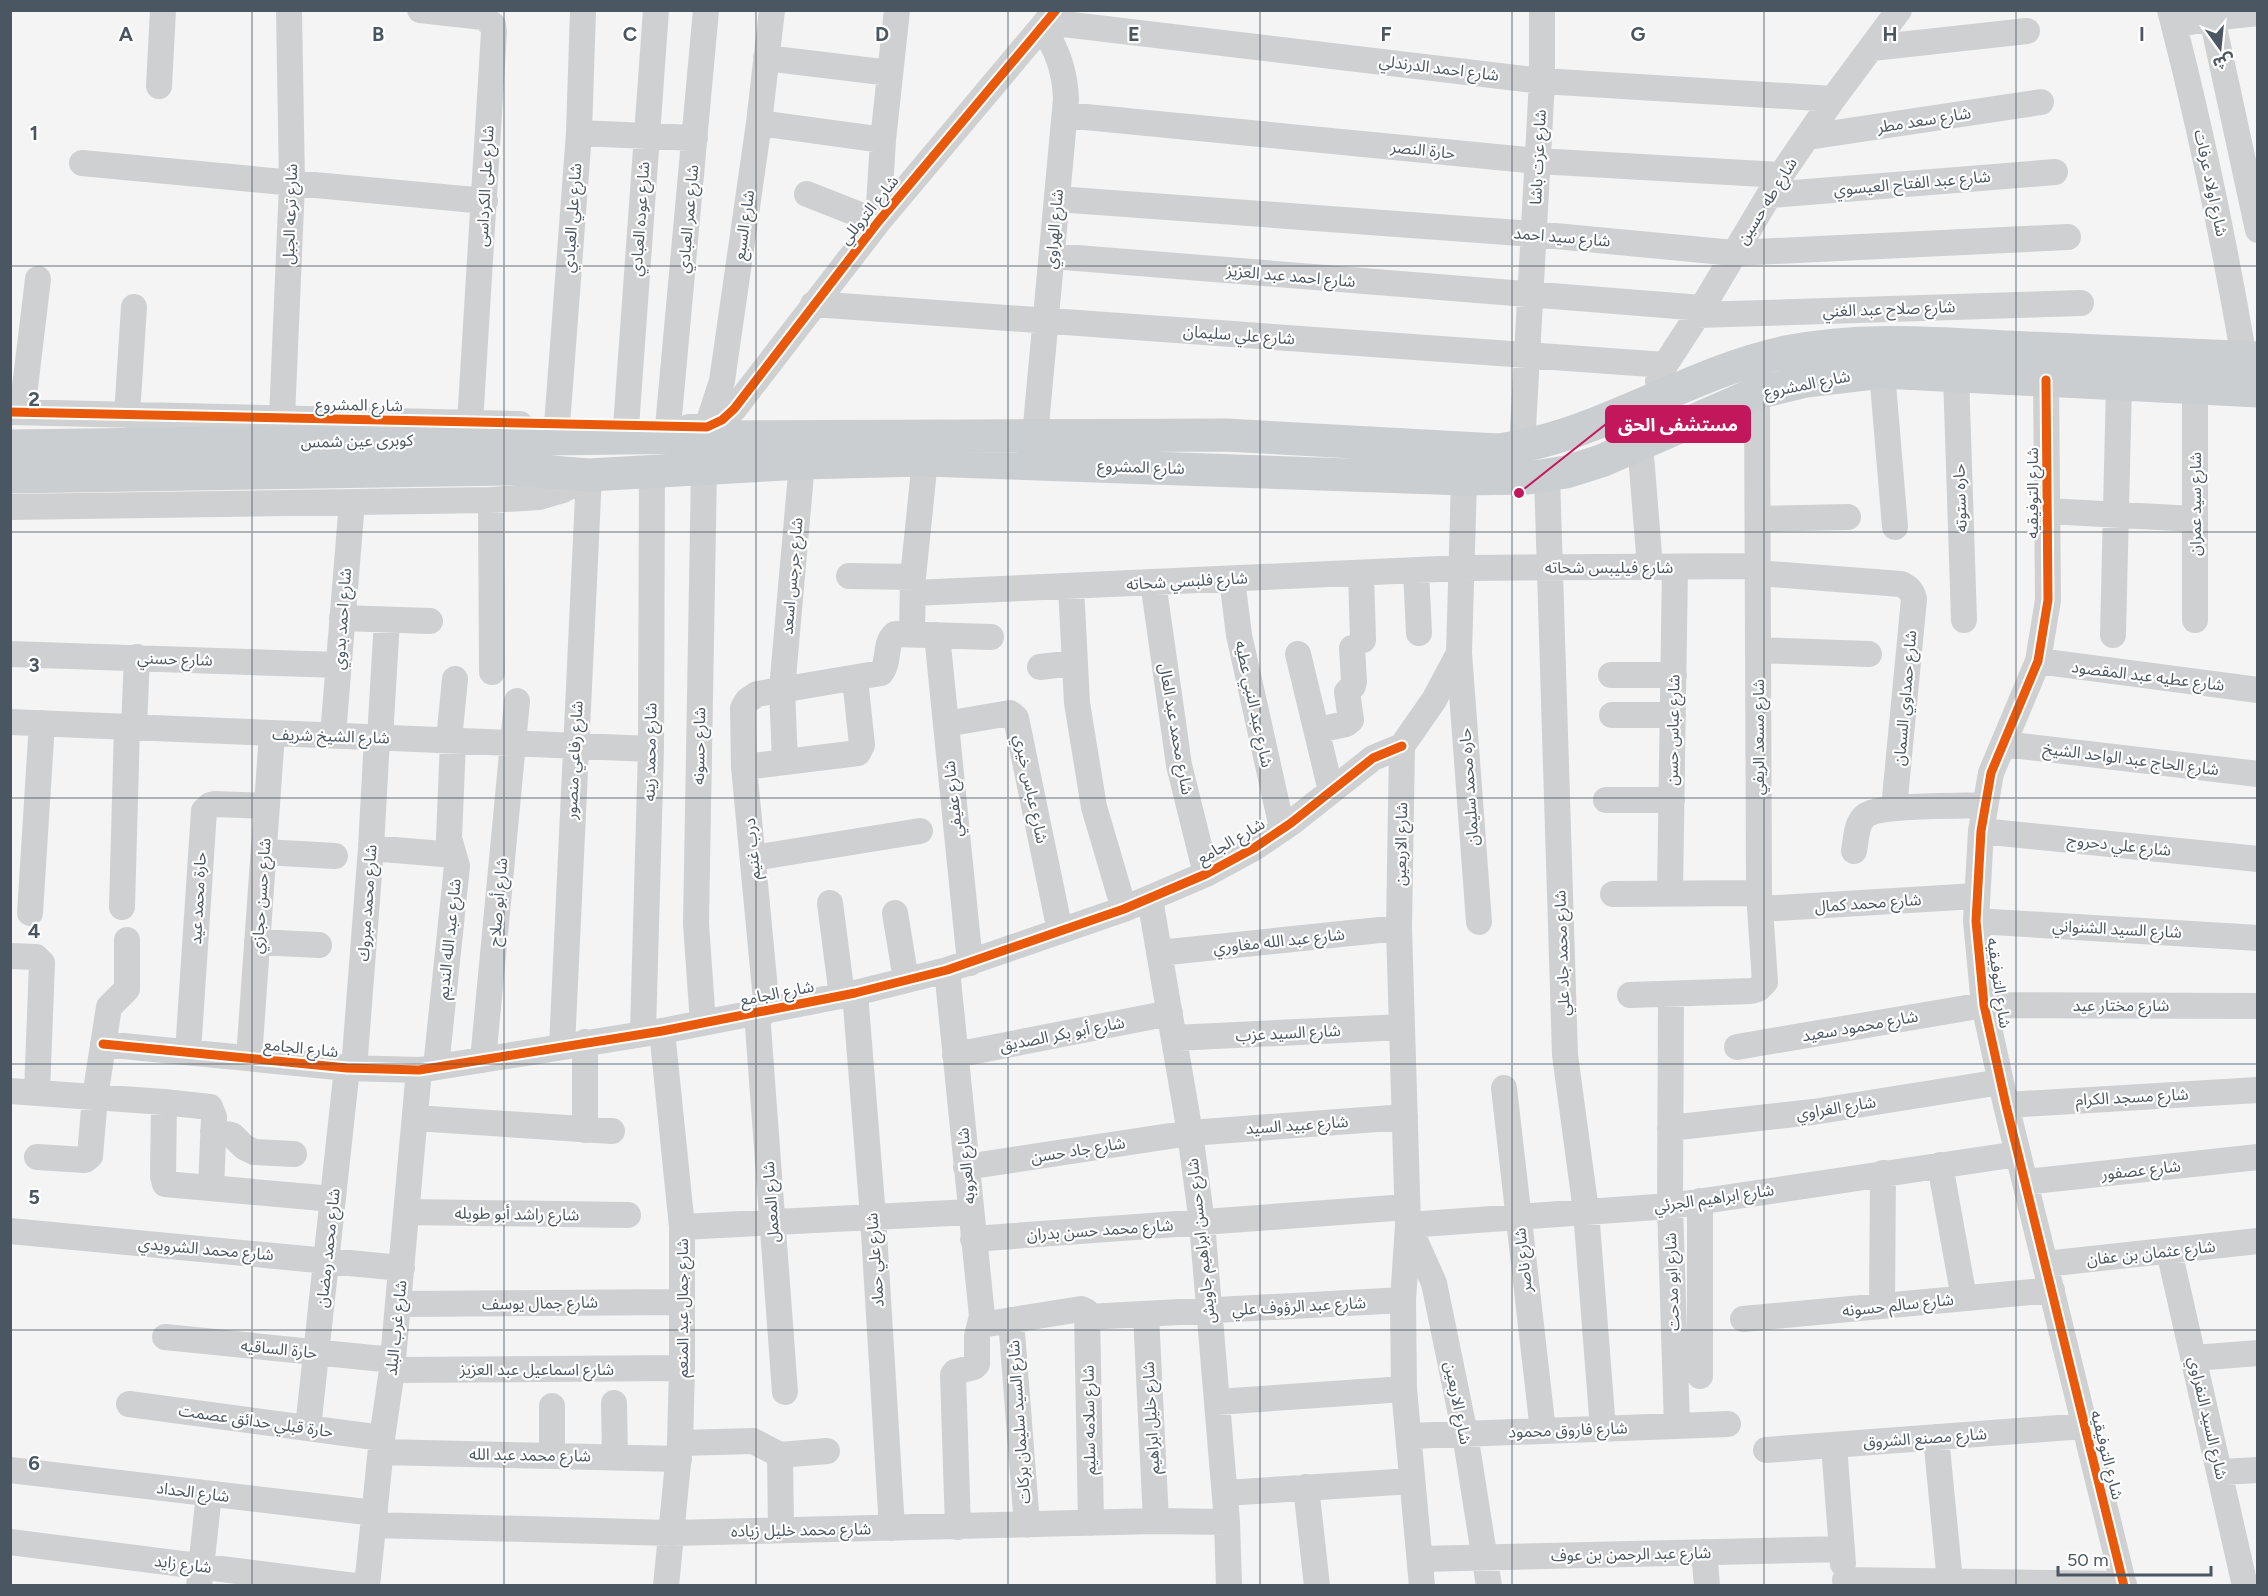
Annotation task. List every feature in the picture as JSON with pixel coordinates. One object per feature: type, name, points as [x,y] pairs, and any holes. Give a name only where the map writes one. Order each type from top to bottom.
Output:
[{"type":"main road","name":"شارع المشروع","points":[[589,475],[652,472],[705,444],[1035,436],[1226,435],[1498,450],[1522,447],[1563,436],[1699,379],[1756,360],[1819,346],[1854,342],[1889,341],[2251,358]]},
{"type":"main road","name":"شارع المشروع","points":[[705,444],[802,463],[925,460],[1464,479],[1547,476],[1584,467],[1757,393],[1823,378],[1882,372],[2258,391]]},
{"type":"main road","name":"كوبرى عين شمس","points":[[10,446],[560,432],[705,444]]},
{"type":"main road","name":"كوبرى عين شمس","points":[[10,477],[512,469],[589,475]]},
{"type":"street","points":[[159,86],[163,10]]},
{"type":"street","name":"شارع ترعه الجبل","points":[[282,418],[291,183],[289,10]]},
{"type":"street","name":"شارع على الكرداسى","points":[[420,10],[483,17],[493,25],[494,32],[470,423]]},
{"type":"street","name":"شارع علي العبادي","points":[[560,432],[579,132],[583,10]]},
{"type":"street","name":"شارع عوده العبادي","points":[[626,427],[656,10]]},
{"type":"street","name":"شارع عمر العبادي","points":[[668,428],[706,10]]},
{"type":"street","name":"شارع السبع","points":[[705,444],[722,381],[759,123],[772,10]]},
{"type":"street","points":[[807,194],[878,222],[883,140],[897,10]]},
{"type":"street","name":"شارع عزت باشا","points":[[1522,447],[1529,356],[1542,81],[1542,10]]},
{"type":"street","name":"شارع طه حسين","points":[[1649,400],[1665,365],[1700,312],[1776,185],[1833,99],[1899,10]]},
{"type":"street","points":[[2172,18],[2212,18],[2257,12]]},
{"type":"street","name":"شارع اولاد عرفات","points":[[2172,18],[2200,130],[2251,358]]},
{"type":"street","points":[[2212,18],[2258,230]]},
{"type":"street","name":"شارع احمد الدرندلي","points":[[1048,20],[1542,81],[1833,99]]},
{"type":"street","name":"شارع الهراوي","points":[[1035,436],[1065,115],[1065,83],[1051,40],[1048,20]]},
{"type":"street","name":"شارع التروللي","points":[[705,444],[878,222],[1048,20]]},
{"type":"street","points":[[1872,48],[2027,31]]},
{"type":"street","points":[[766,58],[890,73]]},
{"type":"street","name":"شارع سعد مطر","points":[[1808,137],[2041,102]]},
{"type":"street","name":"حارة النصر","points":[[1065,115],[1776,185]]},
{"type":"street","points":[[759,123],[883,140]]},
{"type":"street","points":[[579,132],[695,138]]},
{"type":"street","points":[[82,163],[485,201]]},
{"type":"street","name":"شارع عبد الفتاح العيسوي","points":[[1776,185],[2055,171]]},
{"type":"street","name":"شارع سيد احمد","points":[[1057,199],[1534,234],[1734,253],[2068,237]]},
{"type":"street","name":"شارع احمد عبد العزيز","points":[[1052,256],[1531,295],[1700,312]]},
{"type":"street","points":[[16,412],[38,279]]},
{"type":"street","name":"شارع صلاح عبد الغني","points":[[1700,312],[2081,303]]},
{"type":"street","name":"شارع علي سليمان","points":[[813,304],[1665,365]]},
{"type":"street","points":[[127,415],[134,307]]},
{"type":"street","points":[[1882,372],[1895,527]]},
{"type":"street","name":"حاره ستوته","points":[[1956,375],[1965,620]]},
{"type":"street","name":"شارع التوفيقيه","points":[[2046,380],[2048,600],[2038,662],[1990,774],[1981,831],[1976,921],[1984,1005],[2003,1093],[2124,1585]]},
{"type":"street","points":[[2113,635],[2119,384]]},
{"type":"street","name":"شارع سيد عمران","points":[[2195,620],[2196,389]]},
{"type":"street","name":"شارع مسعد الريفي","points":[[1671,994],[1751,991],[1762,987],[1765,974],[1759,901],[1757,393]]},
{"type":"street","name":"شارع المشروع","points":[[16,412],[470,423],[560,432],[626,427],[668,428],[705,444]]},
{"type":"street","name":"شارع عباس حسن","points":[[1640,443],[1663,567],[1674,675],[1670,893]]},
{"type":"street","name":"شارع حسونه","points":[[703,1023],[696,924],[705,444]]},
{"type":"street","points":[[912,634],[913,585],[925,460]]},
{"type":"street","name":"شارع جرجس اسعد","points":[[785,762],[769,692],[802,463]]},
{"type":"street","name":"شارع محمد زينه","points":[[652,472],[652,1032]]},
{"type":"street","name":"شارع المشروع","points":[[10,507],[491,500],[539,497],[563,490],[589,475]]},
{"type":"street","name":"شارع رفاعي منصور","points":[[585,1130],[573,1044],[575,746],[589,475]]},
{"type":"street","name":"شارع محمد جاد علي","points":[[1547,476],[1565,1055],[1586,1211],[1604,1429]]},
{"type":"street","points":[[1402,746],[1434,700],[1459,653],[1464,479]]},
{"type":"street","points":[[491,500],[492,672]]},
{"type":"street","name":"شارع احمد بدوي","points":[[333,735],[352,502]]},
{"type":"street","points":[[2048,511],[2195,519]]},
{"type":"street","points":[[1758,519],[1848,518]]},
{"type":"street","name":"شارع فيليبس شحاته","points":[[1461,568],[1758,569]]},
{"type":"street","name":"شارع فلبسي شحاته","points":[[849,576],[913,585],[1071,587],[1461,568]]},
{"type":"street","name":"شارع حمداوي السمان","points":[[1758,569],[1901,584],[1909,588],[1914,599],[1894,808]]},
{"type":"street","points":[[1416,571],[1419,633]]},
{"type":"street","points":[[1318,730],[1346,724],[1351,720],[1347,692],[1353,686],[1354,681],[1361,573]]},
{"type":"street","name":"شارع عبد النبي عطيه","points":[[1232,579],[1239,635],[1282,828]]},
{"type":"street","name":"شارع محمد عبد العال","points":[[1153,582],[1179,765],[1206,874]]},
{"type":"street","points":[[1071,587],[1077,703],[1094,807],[1124,909]]},
{"type":"street","points":[[342,618],[430,621]]},
{"type":"street","name":"شارع محمد مبروك","points":[[350,1069],[371,848],[387,620]]},
{"type":"street","points":[[769,692],[881,673],[886,666],[892,635],[898,633],[992,638]]},
{"type":"street","name":"شارع عفيفي","points":[[937,635],[946,724],[958,967]]},
{"type":"street","points":[[1758,650],[1869,654]]},
{"type":"street","name":"حاره محمد سليمان","points":[[1459,653],[1479,922]]},
{"type":"street","name":"شارع حسني","points":[[10,654],[339,665]]},
{"type":"street","points":[[1298,654],[1331,791]]},
{"type":"street","points":[[122,907],[130,727],[137,657]]},
{"type":"street","name":"شارع عطيه عبد المقصود","points":[[2038,662],[2258,690]]},
{"type":"street","points":[[1040,667],[1074,663]]},
{"type":"street","points":[[1611,675],[1674,675]]},
{"type":"street","name":"شارع عبد الله النديم","points":[[428,1069],[457,867],[448,838],[455,679]]},
{"type":"street","points":[[744,767],[858,753],[862,745],[855,679]]},
{"type":"street","name":"درب غنيم","points":[[762,1012],[753,858],[744,767],[743,708],[747,701],[769,692]]},
{"type":"street","name":"شارع أبو صلاح","points":[[483,1060],[517,701]]},
{"type":"street","name":"شارع عباس خيري","points":[[946,724],[1010,713],[1016,718],[1060,931]]},
{"type":"street","points":[[1612,715],[1673,715]]},
{"type":"street","name":"شارع الشيخ شريف","points":[[10,722],[651,749]]},
{"type":"street","points":[[30,912],[42,723]]},
{"type":"street","name":"شارع حسن حجازي","points":[[249,1058],[273,734]]},
{"type":"street","name":"شارع الحاج عبد الواحد الشيخ","points":[[2004,744],[2258,774]]},
{"type":"street","name":"شارع الجامع","points":[[103,1044],[350,1069],[428,1069],[703,1023],[848,994],[958,967],[1124,909],[1206,874],[1254,848],[1373,758],[1402,746]]},
{"type":"street","name":"شارع الاربعين","points":[[1402,746],[1399,928],[1408,1216],[1403,1300],[1404,1389],[1422,1586]]},
{"type":"street","points":[[1606,800],[1672,800]]},
{"type":"street","name":"حارة محمد عيد","points":[[188,1052],[202,816],[206,808],[214,804],[267,806]]},
{"type":"street","points":[[1854,851],[1858,827],[1865,816],[1882,809],[1985,805]]},
{"type":"street","points":[[753,858],[920,831]]},
{"type":"street","name":"شارع علي دحروج","points":[[1981,831],[2258,860]]},
{"type":"street","points":[[371,848],[454,855]]},
{"type":"street","points":[[264,852],[335,856]]},
{"type":"street","name":"شارع محمد كمال","points":[[1613,894],[1670,893],[1759,901],[1976,896]]},
{"type":"street","name":"شارع حسن ابراهيم جاويش","points":[[1150,899],[1190,1133],[1202,1223],[1225,1493],[1229,1586]]},
{"type":"street","name":"شارع علي حماد","points":[[830,903],[848,994],[873,1217],[892,1528]]},
{"type":"street","points":[[895,913],[906,980]]},
{"type":"street","name":"شارع السيد الشنواني","points":[[1976,921],[2258,938]]},
{"type":"street","name":"شارع عبد الله مغاوري","points":[[1160,953],[1399,928]]},
{"type":"street","points":[[37,1157],[85,1160],[90,1156],[95,1097],[109,1007],[127,989],[127,940]]},
{"type":"street","points":[[257,942],[319,945]]},
{"type":"street","points":[[10,956],[36,957],[42,963],[37,1093]]},
{"type":"street","name":"شارع العروبه","points":[[958,967],[955,1055],[981,1325],[976,1336],[978,1360],[974,1367],[955,1372],[953,1375],[958,1527]]},
{"type":"street","points":[[1630,995],[1671,994]]},
{"type":"street","name":"شارع ابو مدحت","points":[[1671,994],[1670,1206],[1677,1426]]},
{"type":"street","name":"شارع مختار عيد","points":[[1984,1005],[2258,1006]]},
{"type":"street","name":"شارع محمود سعيد","points":[[1737,1047],[1984,1005]]},
{"type":"street","name":"شارع المعمل","points":[[762,1012],[785,1392]]},
{"type":"street","name":"شارع أبو بكر الصديق","points":[[955,1055],[1170,1013]]},
{"type":"street","name":"شارع السيد عزب","points":[[1174,1038],[1402,1027]]},
{"type":"street","name":"شارع جمال عبد المنعم","points":[[652,1032],[682,1227],[682,1368],[679,1451],[666,1586]]},
{"type":"street","name":"شارع محمد رمضان","points":[[308,1428],[350,1069]]},
{"type":"street","name":"شارع غرب البلد","points":[[367,1586],[381,1445],[393,1365],[415,1118],[428,1069]]},
{"type":"street","name":"شارع ناصر","points":[[1504,1088],[1543,1431]]},
{"type":"street","name":"شارع مسجد الكرام","points":[[2003,1093],[2258,1090]]},
{"type":"street","points":[[10,1091],[206,1106],[213,1113],[211,1188]]},
{"type":"street","name":"شارع الغراوي","points":[[1670,1128],[2003,1093]]},
{"type":"street","points":[[164,1102],[163,1181],[168,1185],[333,1199]]},
{"type":"street","points":[[415,1118],[612,1131]]},
{"type":"street","name":"شارع عبيد السيد","points":[[1190,1133],[1405,1118]]},
{"type":"street","points":[[213,1132],[232,1135],[244,1147],[254,1152],[294,1154]]},
{"type":"street","name":"شارع جاد حسن","points":[[966,1167],[1190,1133]]},
{"type":"street","name":"شارع ابراهيم الجرئي","points":[[1408,1216],[1518,1216],[1670,1206],[2018,1154]]},
{"type":"street","name":"شارع عصفور","points":[[2025,1182],[2258,1157]]},
{"type":"street","points":[[1940,1165],[1964,1298]]},
{"type":"street","points":[[1882,1306],[1883,1173]]},
{"type":"street","points":[[1700,1201],[1700,1376]]},
{"type":"street","name":"شارع راشد أبو طويله","points":[[407,1212],[628,1215]]},
{"type":"street","points":[[682,1227],[970,1212]]},
{"type":"street","name":"شارع الاربعين","points":[[1408,1216],[1434,1283],[1465,1434],[1489,1586]]},
{"type":"street","name":"شارع محمد حسن بدران","points":[[973,1239],[1202,1223],[1408,1216]]},
{"type":"street","name":"شارع محمد الشرويدي","points":[[10,1231],[402,1268]]},
{"type":"street","name":"شارع عثمان بن عفان","points":[[2045,1264],[2258,1241]]},
{"type":"street","name":"شارع السيد النفراوي","points":[[2169,1251],[2221,1472],[2245,1586]]},
{"type":"street","name":"شارع سالم حسونه","points":[[1743,1319],[2052,1290]]},
{"type":"street","name":"شارع عبد الرؤوف علي","points":[[1011,1320],[1081,1309],[1087,1312],[1087,1317],[1403,1300]]},
{"type":"street","name":"شارع جمال يوسف","points":[[398,1305],[682,1302]]},
{"type":"street","name":"شارع خليل ابراهيم","points":[[1146,1314],[1156,1521]]},
{"type":"street","name":"شارع سلامه سليم","points":[[1087,1317],[1091,1523]]},
{"type":"street","points":[[981,1325],[1011,1320]]},
{"type":"street","name":"شارع السيد سليمان بركات","points":[[1011,1320],[1027,1525]]},
{"type":"street","name":"حارة الساقيه","points":[[165,1337],[316,1353],[393,1365]]},
{"type":"street","points":[[2194,1358],[2258,1353]]},
{"type":"street","name":"شارع اسماعيل عبد العزيز","points":[[393,1365],[682,1368]]},
{"type":"street","points":[[1217,1402],[1404,1389]]},
{"type":"street","points":[[614,1403],[615,1457]]},
{"type":"street","name":"حارة قبلي حدائق عصمت","points":[[129,1404],[308,1428],[381,1445]]},
{"type":"street","points":[[552,1406],[552,1456]]},
{"type":"street","name":"شارع فاروق محمود","points":[[1409,1436],[1728,1425]]},
{"type":"street","name":"شارع مصنع الشروق","points":[[1767,1450],[2084,1426]]},
{"type":"street","points":[[1936,1437],[1950,1582]]},
{"type":"street","name":"شارع محمد عبد الله","points":[[381,1445],[552,1456],[615,1457],[753,1442],[780,1455]]},
{"type":"street","points":[[1834,1445],[1845,1583],[2124,1585]]},
{"type":"street","points":[[781,1529],[780,1455],[827,1451]]},
{"type":"street","name":"شارع الحداد","points":[[10,1470],[209,1494],[375,1519]]},
{"type":"street","points":[[2221,1472],[2258,1470]]},
{"type":"street","points":[[1225,1493],[1412,1481]]},
{"type":"street","points":[[1306,1487],[1317,1586]]},
{"type":"street","points":[[200,1576],[209,1494]]},
{"type":"street","name":"شارع محمد خليل زياده","points":[[375,1519],[671,1533],[1156,1521],[1227,1522]]},
{"type":"street","name":"شارع زايد","points":[[10,1542],[200,1576],[355,1586]]},
{"type":"street","name":"شارع عبد الرحمن بن عوف","points":[[1420,1559],[1842,1549]]},
{"type":"street","points":[[1704,1552],[1707,1586]]},
{"type":"cycle path","points":[[10,412],[707,427],[722,420],[734,409],[878,222],[1056,10]]},
{"type":"cycle path","points":[[2046,380],[2048,600],[2038,661],[1991,773],[1981,831],[1976,921],[1984,1005],[2006,1105],[2124,1586]]},
{"type":"cycle path","points":[[103,1044],[347,1068],[419,1070],[662,1031],[855,993],[947,970],[1124,909],[1206,874],[1254,848],[1291,823],[1373,758],[1402,746]]},
{"type":"place","name":"مستشفى الحق","points":[[1519,493]]}]
